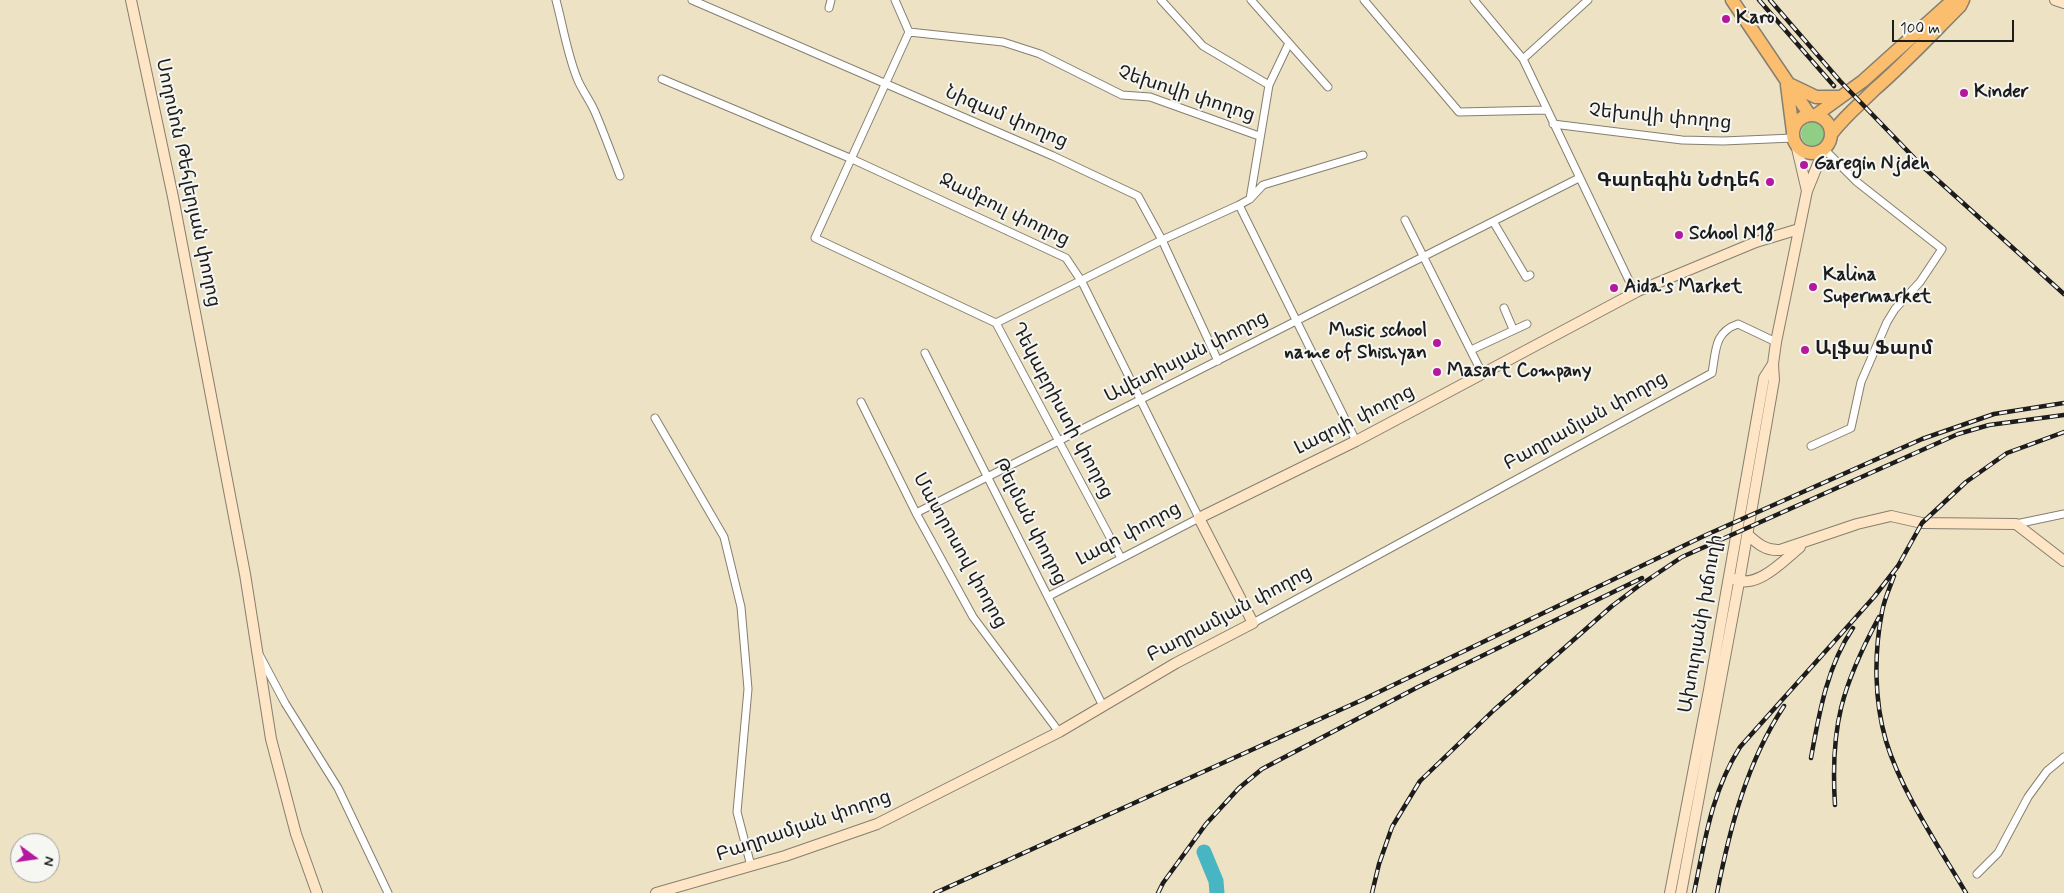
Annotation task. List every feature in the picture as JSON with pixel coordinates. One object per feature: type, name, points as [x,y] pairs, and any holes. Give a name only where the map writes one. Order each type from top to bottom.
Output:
[{"type":"highway","points":[[1732,0],[1786,82],[1813,114],[1827,121],[1832,133]]},
{"type":"highway","points":[[1794,138],[1798,120],[1813,114],[1840,98],[1863,81],[1953,0]]},
{"type":"highway","points":[[1786,82],[1794,138],[1806,152],[1818,152],[1828,145],[1832,133],[1854,107],[1875,90],[1960,6],[1963,0]]},
{"type":"highway","points":[[1786,82],[1816,97],[1840,98]]},
{"type":"street","name":"Սողոմոն Թեհլերյան փողոց","points":[[131,0],[173,197],[207,374],[245,574],[272,739],[296,834],[317,893]]},
{"type":"street","points":[[556,0],[564,30],[567,52],[574,66],[576,76],[594,110],[620,176]]},
{"type":"street","name":"Նիզամ փողոց","points":[[692,0],[1053,156],[1138,196],[1162,240],[1218,361]]},
{"type":"street","points":[[829,8],[831,0]]},
{"type":"street","points":[[852,159],[908,32],[894,0]]},
{"type":"street","points":[[1160,0],[1203,46],[1269,85]]},
{"type":"street","points":[[1250,0],[1328,87]]},
{"type":"street","points":[[1364,0],[1459,112],[1547,110]]},
{"type":"street","points":[[1474,0],[1523,59],[1635,293]]},
{"type":"street","points":[[1523,59],[1588,0]]},
{"type":"street","points":[[2055,0],[2064,3]]},
{"type":"street","name":"Չեխովի փողոց","points":[[908,32],[1003,42],[1040,54],[1122,95],[1150,97],[1259,136]]},
{"type":"street","points":[[1250,199],[1269,85],[1289,43]]},
{"type":"street","name":"Ջամբուլ փողոց","points":[[662,80],[852,159],[1066,258],[1082,282],[1142,399],[1198,518],[1253,623]]},
{"type":"street","name":"Չեխովի փողոց","points":[[1553,124],[1682,140],[1723,141],[1794,138]]},
{"type":"street","name":"Ախուրյանի խճուղի","points":[[1670,893],[1734,580],[1748,535],[1774,380],[1773,364],[1776,342],[1807,190],[1794,138]]},
{"type":"street","points":[[1807,190],[1824,149],[1857,182],[1942,249],[1920,282],[1895,309],[1887,322],[1861,382],[1851,428],[1811,446]]},
{"type":"street","points":[[996,323],[1082,282],[1162,240],[1239,206],[1250,199],[1264,185],[1363,155]]},
{"type":"street","name":"Դեկաբրիստի փողոց","points":[[852,159],[815,238],[996,323],[1121,558]]},
{"type":"street","name":"Ավետիսյան փողոց","points":[[916,513],[1494,223],[1579,178]]},
{"type":"street","points":[[1239,206],[1356,441]]},
{"type":"street","points":[[1405,220],[1483,375]]},
{"type":"street","points":[[1494,223],[1526,277],[1530,275]]},
{"type":"street","name":"Լազոյի փողոց","points":[[1198,518],[1356,441],[1635,293],[1756,242],[1799,228]]},
{"type":"street","points":[[1504,308],[1514,329]]},
{"type":"street","points":[[1471,350],[1527,324]]},
{"type":"street","name":"Բաղրամյան փողոց","points":[[656,893],[751,866],[877,824],[1059,732],[1176,663],[1712,373],[1720,335],[1728,328],[1738,324],[1776,342]]},
{"type":"street","name":"Թելման փողոց","points":[[925,353],[1103,706]]},
{"type":"street","name":"Ախուրյանի խճուղի","points":[[1681,893],[1734,580],[1764,378],[1773,364]]},
{"type":"street","name":"Մատրոսով փողոց","points":[[861,402],[916,513],[973,617],[1059,732]]},
{"type":"street","points":[[655,418],[724,537],[741,607],[748,689],[737,812],[751,866]]},
{"type":"street","points":[[1748,535],[1759,546],[1771,551],[1805,543],[1857,524],[1891,516],[1922,523],[2016,524],[2064,514]]},
{"type":"street","name":"Լազո փողոց","points":[[1049,596],[1198,518]]},
{"type":"street","points":[[2016,524],[2064,561]]},
{"type":"street","points":[[1734,580],[1750,582],[1759,578],[1805,543]]},
{"type":"street","points":[[256,649],[285,703],[338,788],[388,893]]},
{"type":"street","points":[[1977,874],[1998,853],[2028,797],[2048,771],[2064,757]]},
{"type":"green space","points":[[1813,122],[1822,125],[1825,134],[1822,143],[1813,146],[1804,143],[1801,134],[1804,125]]},
{"type":"waterway","points":[[1204,852],[1216,881],[1217,893]]},
{"type":"railway","points":[[1759,0],[1834,86]]},
{"type":"railway","points":[[1770,0],[1840,81],[1922,166],[2064,294]]},
{"type":"railway","points":[[935,893],[1362,700],[1706,535],[1922,439],[1994,414],[2064,403]]},
{"type":"railway","points":[[1372,893],[1379,864],[1392,827],[1420,781],[1494,710],[1612,606],[1640,585],[1682,557],[1958,434],[1989,425],[2064,415]]},
{"type":"railway","points":[[1694,893],[1710,818],[1722,782],[1740,747],[1874,597],[1898,566],[1922,523],[1966,482],[2007,453],[2064,432]]},
{"type":"railway","points":[[1894,576],[1883,607],[1879,628],[1876,676],[1882,725],[1886,741],[1901,779],[1966,893]]},
{"type":"railway","points":[[1158,893],[1163,883],[1206,824],[1239,788],[1262,769],[1418,687],[1642,578]]},
{"type":"railway","points":[[1835,805],[1835,752],[1841,707],[1856,664],[1879,617]]},
{"type":"railway","points":[[1811,758],[1830,674],[1853,628]]},
{"type":"railway","points":[[1717,893],[1734,820],[1750,772],[1771,727],[1784,706]]},
{"type":"place","name":"Karo","points":[[1726,19]]},
{"type":"place","name":"Kinder","points":[[1964,93]]},
{"type":"place","name":"Garegin Njdeh","points":[[1804,165]]},
{"type":"place","name":"Գարեգին Նժդեհ","points":[[1770,182]]},
{"type":"place","name":"School N18","points":[[1679,235]]},
{"type":"place","name":"Kalina Supermarket","points":[[1813,287]]},
{"type":"place","name":"Aida's Market","points":[[1614,288]]},
{"type":"place","name":"Music school name of Shishyan","points":[[1437,343]]},
{"type":"place","name":"Ալֆա Ֆարմ","points":[[1805,350]]},
{"type":"place","name":"Masart Company","points":[[1437,372]]}]
